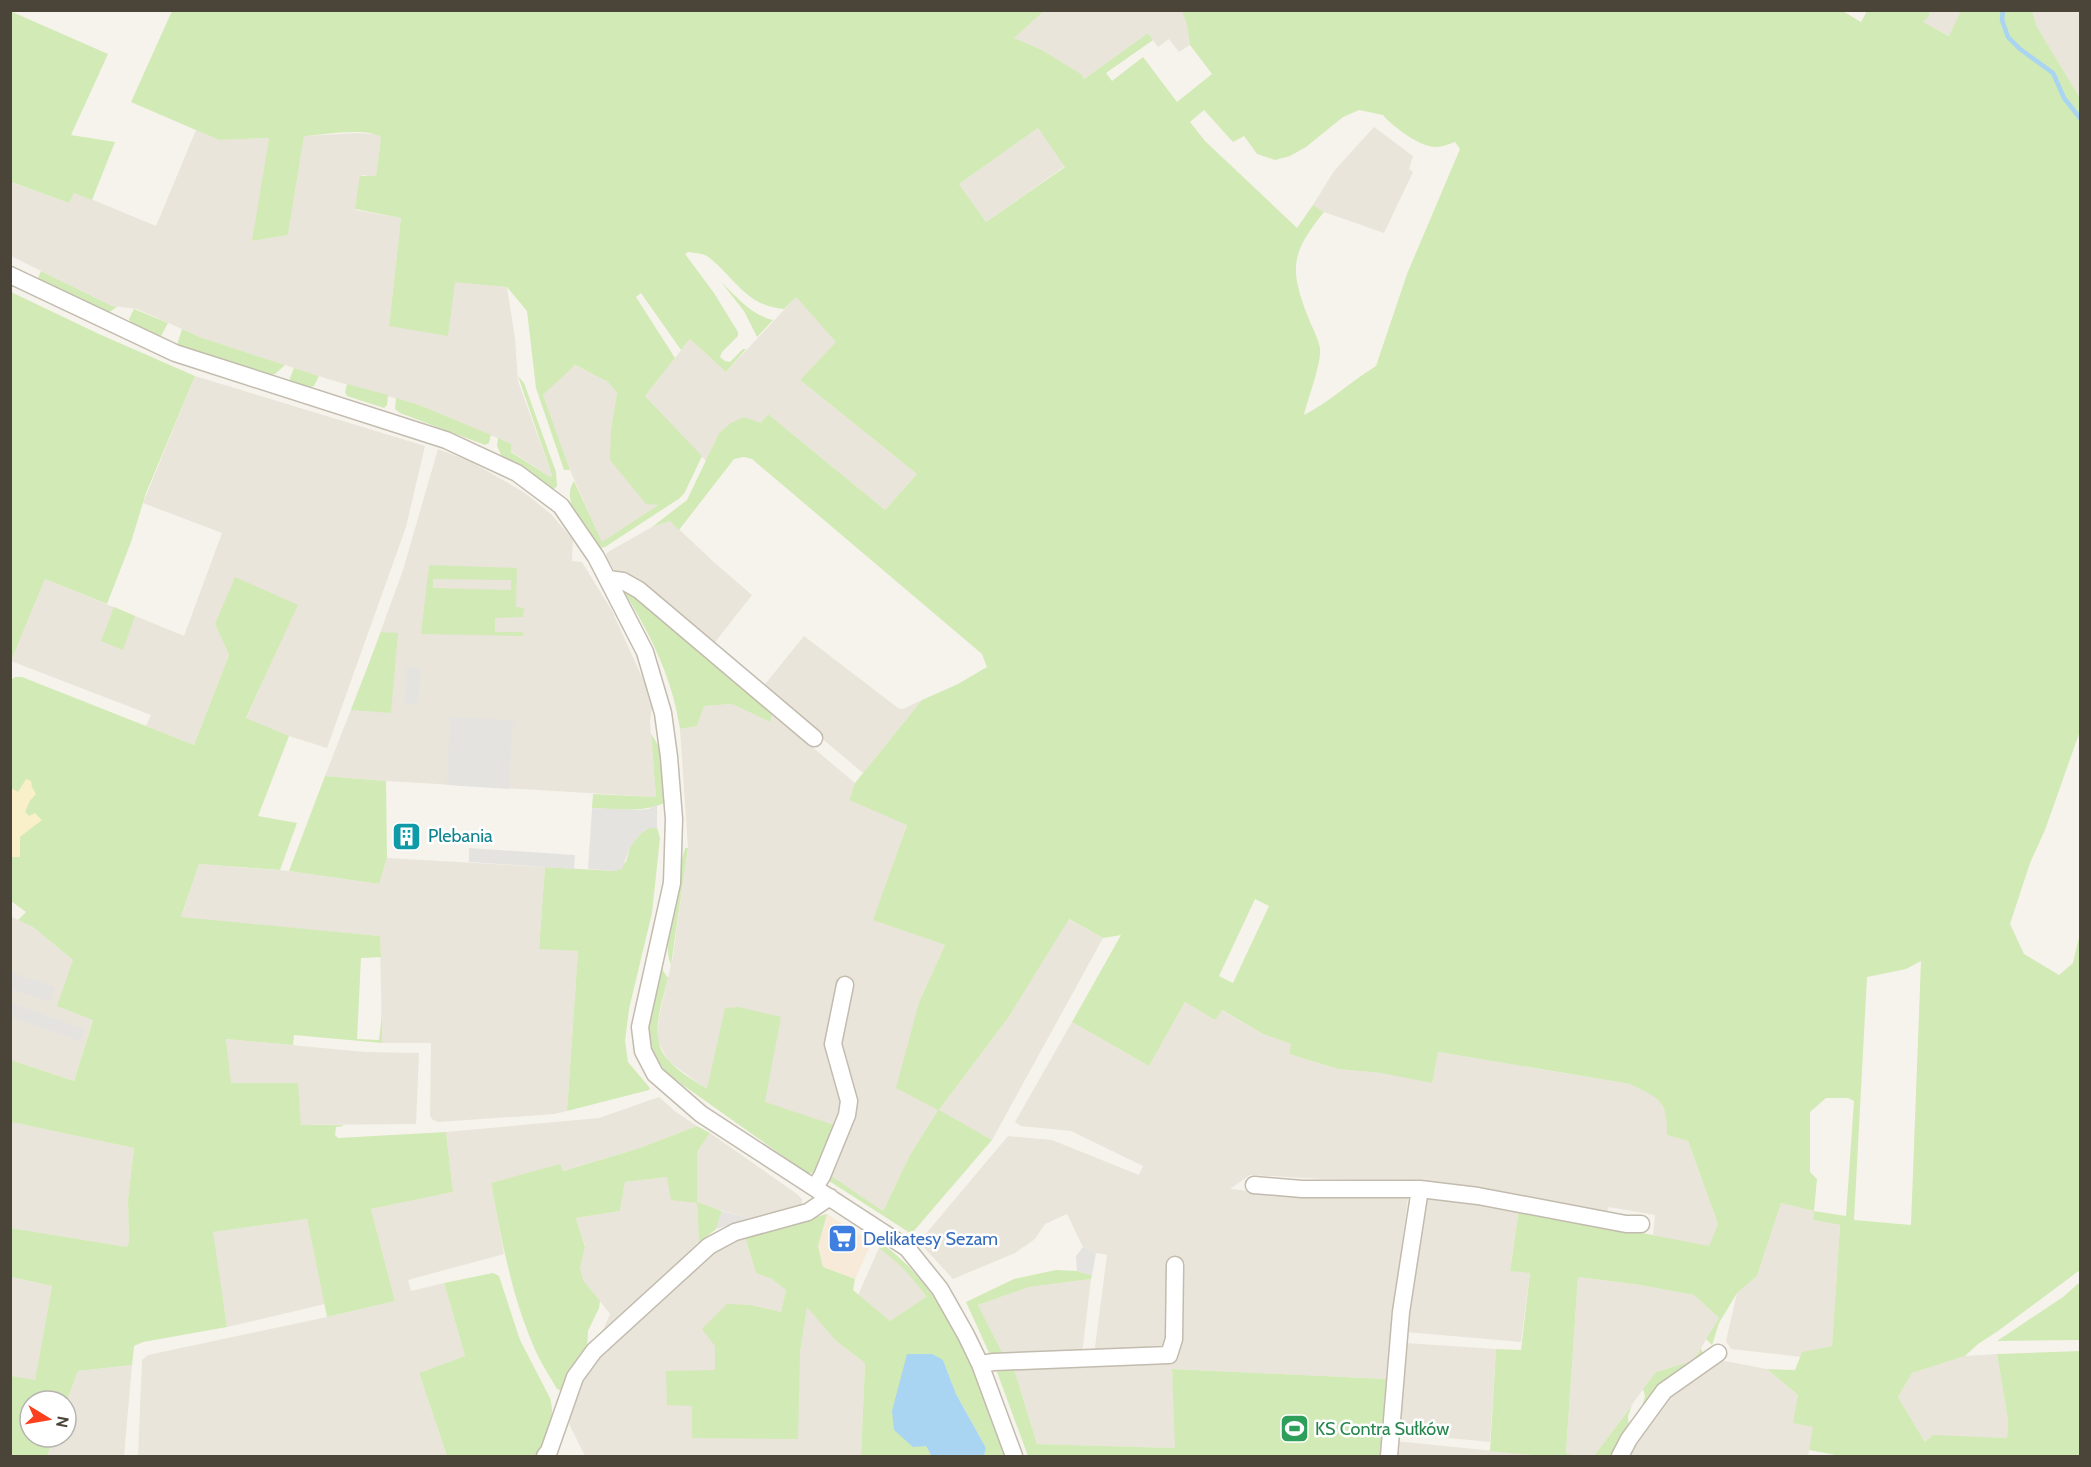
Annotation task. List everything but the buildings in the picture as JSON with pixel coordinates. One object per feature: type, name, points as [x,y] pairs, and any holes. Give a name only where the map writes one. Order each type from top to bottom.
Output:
[{"type":"street","points":[[10,275],[175,353],[446,440],[517,473],[561,506],[608,579],[645,652],[663,713],[675,838],[672,883],[640,1027],[643,1051],[656,1074],[701,1114],[908,1248],[940,1289],[966,1335],[980,1364],[1014,1456]]},
{"type":"street","points":[[608,579],[623,581],[639,590],[814,738]]},
{"type":"street","points":[[815,1187],[822,1176],[847,1115],[849,1101],[833,1044],[845,985]]},
{"type":"street","points":[[1254,1185],[1302,1189],[1420,1189],[1478,1196],[1626,1224],[1641,1224]]},
{"type":"street","points":[[1389,1456],[1401,1312],[1420,1189]]},
{"type":"street","points":[[545,1456],[549,1451],[575,1377],[594,1351],[709,1246],[735,1232],[808,1212],[830,1197]]},
{"type":"street","points":[[980,1364],[1168,1355],[1174,1339],[1175,1265]]},
{"type":"street","points":[[1620,1456],[1629,1439],[1664,1391],[1718,1353]]},
{"type":"shaded area","points":[[1182,10],[1190,45],[1179,52],[1169,39],[1158,47],[1148,33],[1084,79],[1080,74],[1042,50],[1014,38],[1044,11]]},
{"type":"shaded area","points":[[1929,11],[1961,11],[1950,36],[1922,22],[1929,16]]},
{"type":"shaded area","points":[[2032,11],[2080,11],[2080,98],[2037,27]]},
{"type":"shaded area","points":[[1374,127],[1413,156],[1409,169],[1413,172],[1384,233],[1324,212],[1313,205],[1334,171]]},
{"type":"shaded area","points":[[1038,128],[1065,166],[986,222],[959,184]]},
{"type":"shaded area","points":[[196,130],[219,140],[269,138],[253,241],[288,235],[304,136],[356,133],[376,134],[381,137],[376,177],[362,175],[355,210],[401,218],[389,326],[455,281],[507,287],[515,338],[518,381],[552,475],[550,477],[511,451],[511,444],[422,406],[328,379],[202,338],[137,309],[112,306],[11,256],[10,182],[69,203],[74,192],[156,226]]},
{"type":"shaded area","points":[[796,297],[837,342],[800,380],[917,474],[885,510],[768,414],[761,424],[744,417],[719,433],[706,461],[645,396],[690,339],[726,372]]},
{"type":"shaded area","points":[[574,365],[608,382],[617,393],[611,429],[659,504],[602,543],[570,470],[543,395]]},
{"type":"shaded area","points":[[195,376],[425,446],[406,527],[327,748],[246,719],[297,606],[215,624],[229,655],[194,745],[146,726],[151,715],[11,661],[45,579],[184,636],[222,533],[143,503]]},
{"type":"shaded area","points":[[438,449],[470,461],[525,493],[551,514],[573,540],[572,561],[582,562],[612,611],[647,688],[652,707],[650,722],[656,797],[325,776],[403,570]]},
{"type":"shaded area","points":[[670,521],[752,595],[712,646],[616,573],[605,556],[608,552],[652,527]]},
{"type":"shaded area","points":[[804,636],[898,708],[903,709],[922,700],[863,773],[762,688]]},
{"type":"shaded area","points":[[407,667],[421,668],[418,705],[404,704]]},
{"type":"shaded area","points":[[732,704],[770,722],[773,714],[855,783],[849,800],[907,824],[874,920],[945,945],[919,1002],[897,1088],[939,1110],[1008,1018],[1068,919],[1103,938],[992,1140],[938,1110],[910,1155],[883,1211],[761,1129],[668,1061],[657,1039],[659,1017],[673,956],[688,848],[680,729],[697,726],[703,706]]},
{"type":"shaded area","points":[[450,717],[513,720],[509,789],[447,785]]},
{"type":"shaded area","points":[[657,805],[657,828],[649,828],[641,833],[630,847],[622,869],[614,871],[588,869],[592,808],[638,810],[649,809]]},
{"type":"shaded area","points":[[469,848],[575,855],[574,869],[469,862]]},
{"type":"shaded area","points":[[387,858],[545,867],[539,948],[578,951],[567,1111],[555,1114],[438,1122],[433,1120],[430,1116],[431,1043],[382,1043],[380,936],[181,918],[199,864],[289,871],[379,884]]},
{"type":"shaded area","points":[[10,916],[33,927],[73,960],[93,1019],[74,1081],[11,1060]]},
{"type":"shaded area","points":[[11,972],[55,987],[50,1002],[11,989]]},
{"type":"shaded area","points":[[1185,1002],[1215,1020],[1221,1010],[1263,1034],[1291,1044],[1289,1054],[1338,1069],[1381,1073],[1437,1052],[1630,1084],[1658,1097],[1667,1115],[1668,1135],[1688,1141],[1718,1224],[1709,1247],[1653,1235],[1655,1215],[1609,1207],[1606,1214],[1416,1180],[1250,1175],[1230,1189],[1297,1196],[1408,1197],[1386,1379],[1172,1369],[1176,1448],[1037,1444],[1014,1369],[1096,1365],[1095,1347],[1107,1255],[1083,1247],[1067,1214],[1045,1224],[1035,1239],[1015,1253],[953,1279],[919,1242],[1008,1136],[1052,1140],[1139,1175],[1143,1166],[1071,1131],[1021,1126],[1015,1122],[1072,1022],[1149,1066]]},
{"type":"shaded area","points":[[11,1003],[85,1029],[80,1041],[11,1017]]},
{"type":"shaded area","points":[[226,1039],[365,1052],[419,1053],[416,1124],[300,1125],[230,1083]]},
{"type":"shaded area","points":[[659,1097],[697,1126],[637,1149],[562,1171],[560,1165],[491,1183],[504,1254],[408,1280],[411,1291],[444,1283],[465,1356],[419,1373],[447,1456],[138,1456],[142,1360],[148,1355],[395,1301],[371,1209],[453,1192],[446,1132],[599,1118]]},
{"type":"shaded area","points":[[11,1122],[134,1148],[128,1199],[129,1243],[127,1247],[11,1228]]},
{"type":"shaded area","points":[[710,1133],[797,1194],[802,1199],[802,1203],[797,1208],[751,1219],[697,1203],[699,1243],[647,1295],[601,1335],[610,1314],[583,1280],[580,1268],[585,1246],[576,1218],[620,1211],[625,1182],[667,1177],[696,1203],[697,1152]]},
{"type":"shaded area","points":[[1432,1195],[1519,1209],[1510,1270],[1530,1272],[1521,1342],[1406,1332],[1423,1201]]},
{"type":"shaded area","points":[[1781,1203],[1814,1211],[1813,1220],[1840,1225],[1832,1346],[1803,1352],[1801,1357],[1731,1349],[1726,1341],[1737,1293],[1757,1276]]},
{"type":"shaded area","points":[[722,1211],[751,1219],[716,1229]]},
{"type":"shaded area","points":[[827,1214],[872,1242],[855,1279],[823,1267],[818,1246]]},
{"type":"shaded area","points":[[307,1219],[325,1304],[227,1327],[212,1232]]},
{"type":"shaded area","points":[[745,1237],[756,1273],[772,1279],[786,1290],[781,1312],[751,1305],[715,1346],[715,1370],[667,1405],[800,1353],[807,1306],[836,1341],[865,1363],[861,1456],[585,1456],[570,1426],[567,1412],[571,1398],[590,1367],[710,1253],[729,1240]]},
{"type":"shaded area","points":[[1083,1247],[1096,1253],[1092,1275],[1077,1271],[1076,1256]]},
{"type":"shaded area","points":[[879,1248],[913,1277],[926,1298],[890,1321],[858,1295]]},
{"type":"shaded area","points":[[10,1277],[52,1286],[35,1381],[11,1376]]},
{"type":"shaded area","points":[[1578,1277],[1694,1295],[1719,1318],[1693,1361],[1656,1372],[1594,1456],[1566,1454]]},
{"type":"shaded area","points":[[1091,1279],[1082,1354],[1004,1356],[978,1305],[1029,1287]]},
{"type":"shaded area","points":[[1406,1343],[1496,1349],[1490,1442],[1398,1433]]},
{"type":"shaded area","points":[[1997,1354],[2008,1420],[2007,1438],[1966,1437],[1925,1442],[1898,1397],[1912,1373],[1965,1356]]},
{"type":"shaded area","points":[[1720,1360],[1767,1369],[1798,1395],[1814,1427],[1808,1456],[1625,1456],[1675,1390]]},
{"type":"shaded area","points":[[132,1365],[124,1456],[47,1456],[50,1449],[78,1449],[78,1389],[71,1389],[78,1371]]},
{"type":"shaded area","points":[[1395,1441],[1542,1456],[1394,1456]]},
{"type":"green space","points":[[1841,10],[1861,22],[1867,11],[1929,10],[1929,16],[1923,22],[1949,36],[1961,11],[2032,11],[2037,27],[2080,98],[2080,731],[2045,830],[2030,863],[2010,924],[2024,954],[2059,975],[2073,963],[2080,933],[2080,1270],[1978,1344],[1965,1356],[1912,1373],[1898,1397],[1925,1442],[1933,1435],[2007,1438],[2008,1420],[1997,1354],[2080,1351],[2080,1456],[1841,1456],[1809,1450],[1813,1427],[1793,1423],[1798,1395],[1767,1369],[1795,1370],[1802,1352],[1832,1346],[1840,1225],[1813,1220],[1814,1211],[1781,1203],[1757,1276],[1737,1293],[1719,1323],[1712,1345],[1706,1339],[1719,1318],[1694,1295],[1578,1277],[1566,1453],[1575,1456],[1542,1456],[1490,1451],[1496,1349],[1521,1350],[1530,1273],[1510,1271],[1519,1209],[1709,1246],[1718,1224],[1688,1141],[1667,1135],[1667,1123],[1660,1102],[1630,1084],[1438,1052],[1432,1083],[1381,1073],[1338,1069],[1289,1054],[1291,1044],[1263,1034],[1222,1010],[1215,1020],[1185,1002],[1149,1066],[1072,1022],[1121,935],[1103,938],[1069,919],[1008,1018],[939,1110],[992,1140],[913,1232],[910,1233],[826,1179],[827,1173],[883,1211],[910,1155],[938,1110],[896,1088],[919,1002],[945,945],[873,920],[907,825],[849,800],[855,783],[922,700],[958,684],[987,667],[982,654],[752,459],[744,457],[734,459],[679,530],[670,521],[652,527],[687,500],[719,433],[731,423],[744,417],[761,423],[768,414],[885,510],[917,474],[800,380],[836,342],[796,297],[784,309],[771,307],[759,302],[741,289],[707,256],[688,252],[685,254],[714,293],[738,332],[738,336],[720,357],[730,362],[743,349],[746,349],[726,372],[690,339],[681,350],[641,293],[636,297],[675,358],[645,396],[702,456],[680,498],[605,547],[600,548],[596,546],[586,531],[572,506],[570,489],[574,481],[602,542],[658,505],[646,504],[610,460],[611,429],[617,393],[608,382],[575,365],[543,395],[570,470],[564,470],[536,388],[527,311],[507,287],[455,282],[448,336],[389,326],[401,218],[355,209],[360,176],[376,176],[381,137],[365,132],[304,136],[288,235],[252,241],[269,138],[219,140],[131,102],[172,11],[1044,11],[1014,38],[1042,50],[1081,74],[1084,79],[1148,33],[1153,40],[1106,73],[1112,81],[1143,57],[1177,102],[1212,74],[1190,45],[1182,11]],"holes":[[[1204,110],[1233,142],[1244,136],[1257,154],[1275,160],[1290,156],[1306,147],[1343,117],[1359,110],[1383,115],[1393,125],[1423,144],[1438,147],[1455,142],[1460,149],[1407,274],[1376,366],[1304,415],[1317,372],[1320,348],[1298,286],[1296,262],[1305,239],[1324,212],[1313,205],[1297,228],[1205,141],[1190,122]],[[1038,128],[1065,167],[986,222],[959,184]],[[1255,899],[1269,906],[1233,983],[1219,976]],[[1921,961],[1911,1225],[1854,1220],[1867,977],[1906,969]],[[1826,1098],[1848,1098],[1854,1101],[1846,1216],[1814,1211],[1817,1179],[1810,1172],[1810,1112]]]},
{"type":"green space","points":[[10,11],[108,54],[71,135],[115,142],[92,200],[74,193],[69,203],[11,182]]},
{"type":"green space","points":[[41,271],[117,307],[108,313],[42,282],[38,278]]},
{"type":"green space","points":[[721,282],[751,310],[773,320],[757,337],[744,311]]},
{"type":"green space","points":[[11,292],[195,376],[146,493],[131,542],[107,604],[45,579],[11,661]]},
{"type":"green space","points":[[134,309],[168,323],[160,338],[132,324],[129,319]]},
{"type":"green space","points":[[182,329],[202,338],[285,365],[275,374],[270,375],[206,356],[177,345]]},
{"type":"green space","points":[[294,368],[319,376],[314,386],[290,382]]},
{"type":"green space","points":[[518,376],[524,383],[556,472],[557,486],[552,491],[501,455],[497,446],[498,438],[511,444],[511,452],[550,477],[552,475]]},
{"type":"green space","points":[[347,384],[388,395],[387,405],[384,408],[347,396],[345,392]]},
{"type":"green space","points":[[396,398],[422,406],[491,435],[489,443],[485,445],[400,413],[395,409]]},
{"type":"green space","points":[[429,565],[517,568],[516,607],[524,608],[523,617],[495,618],[495,632],[523,632],[523,636],[421,634]],"holes":[[[433,579],[511,580],[511,590],[433,588]]]},
{"type":"green space","points":[[235,577],[298,605],[246,718],[289,736],[258,816],[297,823],[280,870],[199,864],[181,917],[380,936],[381,957],[361,958],[357,1039],[379,1040],[382,1014],[382,1043],[294,1035],[293,1045],[226,1039],[231,1083],[298,1083],[301,1125],[343,1125],[336,1127],[335,1135],[338,1138],[446,1132],[453,1192],[371,1209],[395,1301],[327,1317],[307,1219],[213,1232],[227,1327],[143,1342],[134,1346],[132,1365],[78,1371],[71,1389],[18,1389],[18,1449],[50,1449],[47,1456],[11,1456],[11,1376],[35,1380],[52,1286],[11,1277],[11,1228],[127,1247],[129,1242],[128,1199],[134,1148],[11,1122],[11,1060],[74,1081],[93,1020],[57,1006],[73,960],[33,927],[18,920],[26,912],[11,901],[11,857],[20,857],[20,837],[29,816],[25,812],[29,802],[11,788],[11,680],[15,677],[22,677],[194,745],[229,655],[215,624]]},
{"type":"green space","points":[[626,589],[773,713],[770,722],[732,704],[704,706],[697,726],[680,729],[672,692],[660,658],[625,593]]},
{"type":"green space","points":[[114,607],[135,616],[123,650],[101,641]]},
{"type":"green space","points":[[381,632],[398,633],[391,713],[351,710]]},
{"type":"green space","points":[[651,734],[656,741],[661,758],[665,803],[638,809],[592,808],[593,794],[656,797]]},
{"type":"green space","points":[[325,776],[386,781],[387,858],[379,884],[289,871]]},
{"type":"green space","points":[[649,828],[657,828],[660,838],[652,913],[629,1009],[625,1041],[628,1062],[650,1088],[567,1111],[578,951],[539,949],[545,867],[614,871],[626,862],[630,847],[641,833]]},
{"type":"green space","points":[[685,848],[688,848],[671,965],[668,954],[669,924]]},
{"type":"green space","points":[[660,966],[668,978],[658,1022],[659,1043],[663,1053],[674,1066],[707,1089],[725,1008],[739,1007],[781,1017],[765,1102],[837,1126],[817,1173],[807,1173],[673,1078],[660,1065],[652,1050],[649,1026]]},
{"type":"green space","points":[[697,1126],[710,1133],[697,1152],[697,1202],[722,1211],[716,1229],[699,1243],[697,1203],[671,1200],[667,1177],[625,1182],[620,1211],[576,1218],[585,1247],[580,1268],[583,1280],[600,1301],[588,1331],[587,1351],[562,1391],[557,1389],[535,1351],[525,1325],[503,1245],[491,1183],[560,1164],[563,1171],[637,1149]]},
{"type":"green space","points":[[827,1214],[818,1246],[823,1267],[855,1279],[853,1290],[890,1321],[926,1297],[905,1271],[879,1248],[881,1245],[884,1245],[908,1266],[928,1289],[945,1314],[974,1369],[1007,1456],[984,1456],[986,1448],[956,1394],[943,1360],[907,1355],[926,1446],[934,1456],[861,1456],[865,1363],[836,1341],[807,1307],[800,1353],[798,1439],[692,1438],[692,1406],[667,1405],[666,1371],[715,1370],[715,1346],[702,1329],[727,1304],[751,1305],[781,1312],[786,1290],[772,1279],[756,1273],[745,1237]]},
{"type":"green space","points":[[1056,1270],[1077,1271],[1092,1275],[1091,1279],[1029,1287],[978,1305],[1004,1356],[990,1355],[966,1302],[1014,1279]]},
{"type":"green space","points":[[493,1273],[499,1276],[520,1340],[550,1398],[552,1413],[550,1428],[535,1456],[447,1456],[419,1373],[465,1356],[444,1283]]},
{"type":"green space","points":[[2080,1282],[2080,1340],[1997,1341],[2063,1297]]},
{"type":"green space","points":[[1701,1348],[1704,1356],[1640,1414],[1645,1396],[1643,1389],[1656,1372],[1693,1361]]},
{"type":"green space","points":[[1004,1368],[1014,1369],[1037,1444],[1175,1448],[1172,1369],[1386,1379],[1381,1456],[1028,1456],[997,1372]]},
{"type":"green space","points":[[1632,1405],[1628,1416],[1629,1430],[1613,1456],[1594,1456]]},
{"type":"sand","points":[[26,779],[31,781],[36,794],[29,802],[25,812],[29,816],[35,813],[42,820],[20,837],[20,857],[11,857],[11,788],[18,792]]},
{"type":"water","points":[[907,1354],[932,1354],[943,1360],[956,1394],[986,1448],[984,1456],[934,1456],[926,1446],[913,1447],[894,1430],[892,1411]]},
{"type":"waterway","points":[[2003,10],[2002,20],[2008,37],[2020,49],[2053,73],[2064,98],[2080,118]]},
{"type":"place","name":"Plebania","points":[[407,836]]},
{"type":"place","name":"Delikatesy Sezam","points":[[842,1239]]},
{"type":"place","name":"KS Contra Sułków","points":[[1294,1429]]}]
